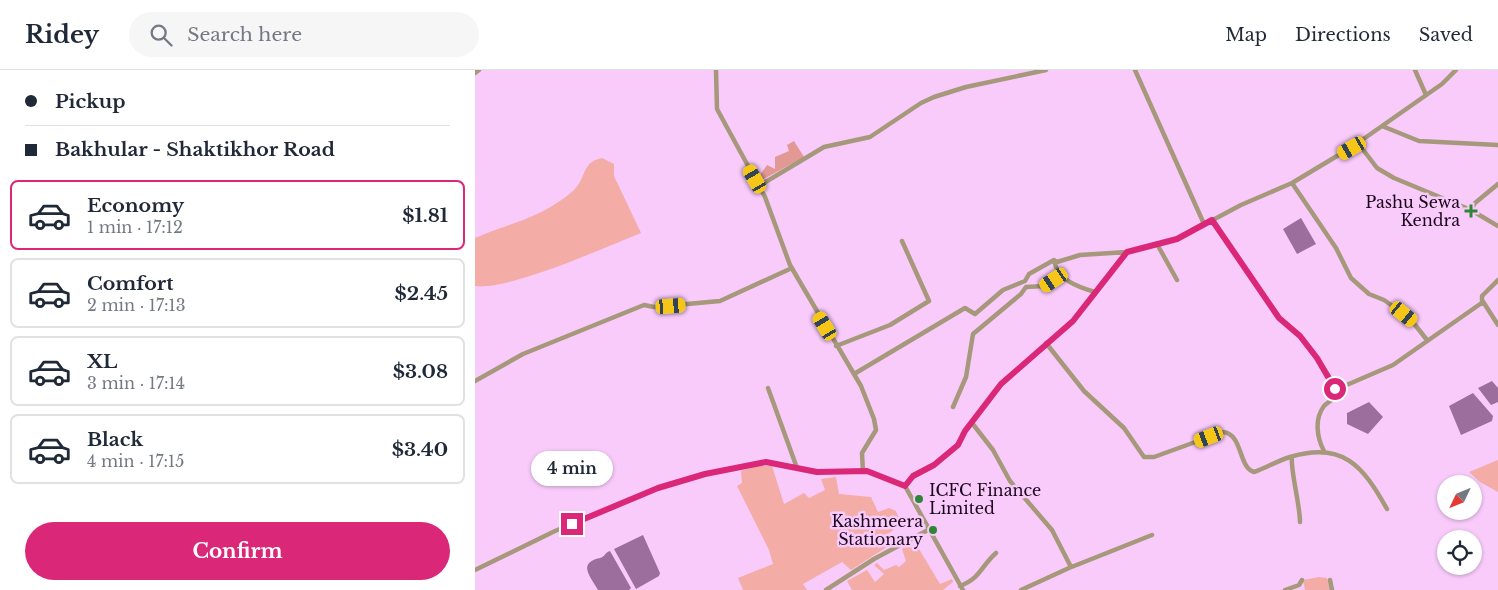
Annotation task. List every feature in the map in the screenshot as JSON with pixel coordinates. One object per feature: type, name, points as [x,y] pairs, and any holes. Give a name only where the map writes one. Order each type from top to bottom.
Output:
[{"type":"street","points":[[475,73],[479,70]]},
{"type":"street","points":[[716,70],[717,109],[765,197],[792,268],[854,374],[874,419],[876,430],[862,453],[863,472]]},
{"type":"street","points":[[759,186],[824,147],[870,137],[921,103],[935,97],[966,87],[1046,70]]},
{"type":"street","points":[[1135,70],[1204,224]]},
{"type":"street","points":[[1415,70],[1426,95]]},
{"type":"street","points":[[854,374],[965,308],[975,314],[1003,290],[1025,281],[1029,274],[1054,260],[1057,262],[1080,254],[1127,252],[1177,239],[1212,220],[1292,183],[1358,143],[1426,95],[1456,70]]},
{"type":"street","points":[[1382,126],[1419,140],[1498,145]]},
{"type":"street","points":[[1358,143],[1377,168],[1393,178],[1471,210],[1498,226]]},
{"type":"street","points":[[1292,183],[1336,248],[1351,278],[1369,294],[1384,300],[1412,321],[1427,340]]},
{"type":"street","points":[[1471,210],[1475,203],[1498,184]]},
{"type":"street","points":[[1212,220],[1279,318],[1300,336],[1317,358],[1335,390],[1336,395],[1323,407],[1318,418],[1317,428],[1324,451]]},
{"type":"street","points":[[837,346],[890,326],[929,301],[902,241]]},
{"type":"street","points":[[1157,244],[1177,280]]},
{"type":"street","points":[[905,486],[917,473],[929,468],[958,445],[965,431],[1001,384],[1073,321],[1127,252]]},
{"type":"street","points":[[1054,260],[1056,271],[1060,275],[1095,292]]},
{"type":"street","points":[[475,381],[523,354],[644,305],[654,308],[720,301],[792,268]]},
{"type":"street","points":[[953,407],[966,377],[973,334],[1021,294],[1025,287],[1045,286],[1060,275]]},
{"type":"street","points":[[1498,280],[1482,296],[1483,302],[1498,324]]},
{"type":"street","points":[[1335,390],[1393,365],[1483,302]]},
{"type":"street","points":[[1046,343],[1084,391],[1125,428],[1144,457],[1154,457],[1223,432],[1228,432],[1234,437],[1250,471],[1254,472],[1292,457],[1324,451],[1345,457],[1355,464],[1371,483],[1387,509]]},
{"type":"street","points":[[768,388],[797,468]]},
{"type":"street","points":[[972,423],[993,450],[1010,481],[1052,530],[1071,567]]},
{"type":"street","points":[[1292,457],[1291,463],[1297,489],[1301,522]]},
{"type":"street","points":[[475,570],[555,531],[658,488],[705,474],[766,462],[817,472],[863,472],[905,486],[962,588],[979,575],[989,559],[996,553]]},
{"type":"street","points":[[826,590],[874,559],[929,530]]},
{"type":"street","points":[[1021,590],[1071,567],[1152,536]]},
{"type":"street","points":[[1285,590],[1299,585],[1302,580]]},
{"type":"street","points":[[1330,580],[1332,590]]},
{"type":"shaded area","points":[[794,141],[804,157],[760,181],[757,175],[760,175],[767,165],[775,169],[775,157],[789,151],[787,145]]},
{"type":"shaded area","points":[[602,158],[614,164],[614,176],[641,233],[533,275],[490,286],[475,286],[475,238],[526,219],[549,208],[573,191],[587,167],[595,160]]},
{"type":"shaded area","points":[[1301,218],[1316,244],[1297,254],[1283,229]]},
{"type":"shaded area","points":[[1492,381],[1498,388],[1498,402],[1491,405],[1478,388]]},
{"type":"shaded area","points":[[1473,393],[1493,416],[1492,421],[1461,435],[1449,406]]},
{"type":"shaded area","points":[[1369,402],[1383,417],[1368,434],[1347,424],[1347,413]]},
{"type":"shaded area","points":[[1498,460],[1498,492],[1483,484],[1483,475],[1472,475],[1469,472]]},
{"type":"shaded area","points":[[758,466],[772,466],[784,504],[804,493],[809,498],[825,490],[821,479],[836,477],[839,494],[871,497],[878,512],[889,508],[896,511],[901,524],[884,537],[890,545],[851,570],[842,562],[803,584],[807,590],[743,590],[738,578],[773,564],[769,550],[737,486],[742,483],[741,471]]},
{"type":"shaded area","points":[[643,535],[660,573],[659,576],[636,589],[614,549]]},
{"type":"shaded area","points":[[907,543],[915,551],[919,549],[940,584],[952,579],[953,582],[943,590],[852,590],[847,581],[867,570],[875,582],[884,574],[874,565],[877,563],[884,570],[896,565],[899,567],[906,561],[902,549]]},
{"type":"shaded area","points":[[610,551],[631,588],[629,590],[598,590],[589,575],[587,566],[589,563]]},
{"type":"shaded area","points":[[1319,577],[1327,578],[1330,590],[1305,590],[1303,580]]},
{"type":"place","name":"Pashu Sewa Kendra","points":[[1471,211]]},
{"type":"place","name":"ICFC Finance Limited","points":[[919,499]]},
{"type":"place","name":"Kashmeera Stationary","points":[[933,530]]},
{"type":"route","points":[[572,524],[658,488],[705,474],[766,462],[817,472],[867,471],[905,486],[913,476],[934,465],[958,445],[965,431],[1001,384],[1073,321],[1127,252],[1177,239],[1212,220],[1249,270],[1279,318],[1308,345],[1335,389]]}]
